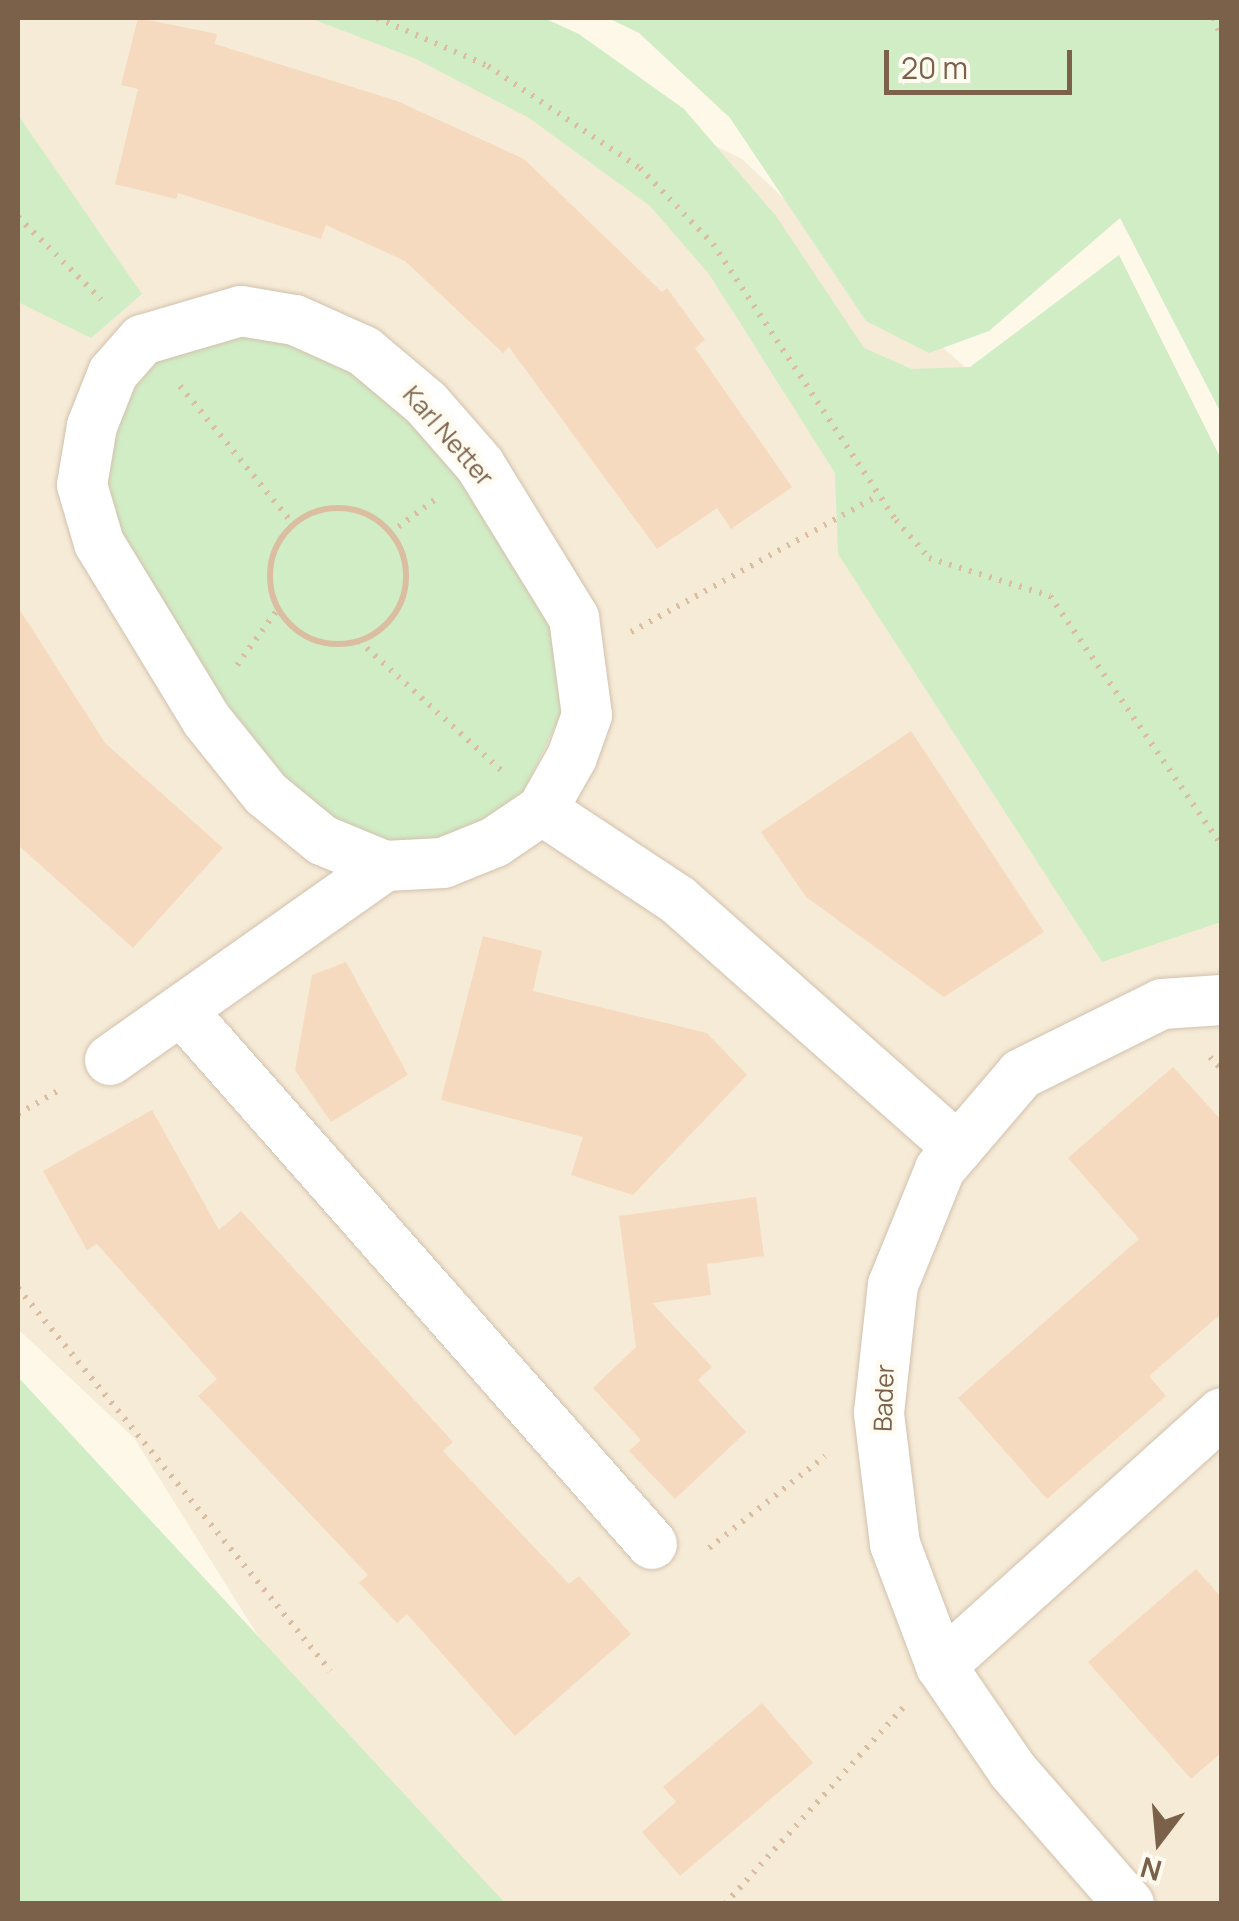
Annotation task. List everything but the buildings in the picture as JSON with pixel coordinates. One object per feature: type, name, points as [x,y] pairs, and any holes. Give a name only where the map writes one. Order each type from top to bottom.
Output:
[{"type":"street","name":"Karl Netter","points":[[142,340],[241,311],[295,320],[364,350],[426,403],[480,465],[574,618],[587,715],[542,810]]},
{"type":"street","points":[[142,340],[112,374],[92,426],[82,485],[99,543],[206,719],[266,794],[322,840],[385,866],[443,863],[495,842],[542,810],[678,900],[958,1148]]},
{"type":"street","points":[[110,1060],[385,866]]},
{"type":"street","name":"Bader","points":[[1129,1904],[1013,1772],[941,1666],[895,1544],[879,1413],[893,1285],[940,1169],[1021,1074],[1162,1004],[1222,1000]]},
{"type":"street","points":[[181,1010],[652,1544]]},
{"type":"street","points":[[941,1666],[1222,1414]]},
{"type":"path","points":[[377,18],[488,66],[640,168],[714,244],[879,495],[929,558],[1050,596],[1222,846]]},
{"type":"path","points":[[1214,18],[1222,40]]},
{"type":"path","points":[[18,217],[142,340],[293,524]]},
{"type":"path","points":[[580,660],[879,495]]},
{"type":"path","points":[[329,509],[356,510],[397,544],[406,569],[404,596],[391,620],[359,641],[319,642],[278,609],[269,585],[272,558],[293,524],[329,509]]},
{"type":"path","points":[[359,641],[542,810]]},
{"type":"path","points":[[18,1288],[330,1671]]},
{"type":"path","points":[[652,1544],[676,1574],[879,1413]]},
{"type":"path","points":[[725,1904],[941,1666]]},
{"type":"shaded area","points":[[18,18],[463,18],[742,159],[932,338],[1221,592],[1221,1903],[306,1903],[378,1827],[134,1438],[18,1329]]},
{"type":"green space","points":[[310,18],[544,18],[579,34],[684,109],[776,216],[864,348],[912,369],[970,367],[1119,255],[1221,459],[1221,922],[1102,962],[838,554],[835,473],[709,274],[650,206],[529,118],[416,59]]},
{"type":"green space","points":[[608,18],[1221,18],[1221,413],[1120,218],[989,331],[929,353],[866,321],[730,118],[639,33]]},
{"type":"green space","points":[[18,115],[142,294],[91,338],[18,302]]},
{"type":"green space","points":[[242,336],[287,344],[352,372],[409,421],[460,480],[550,627],[562,712],[523,793],[483,819],[437,839],[389,841],[335,819],[284,776],[227,705],[122,532],[108,484],[116,433],[135,386],[157,361]]},
{"type":"green space","points":[[18,1377],[505,1903],[18,1903]]}]
